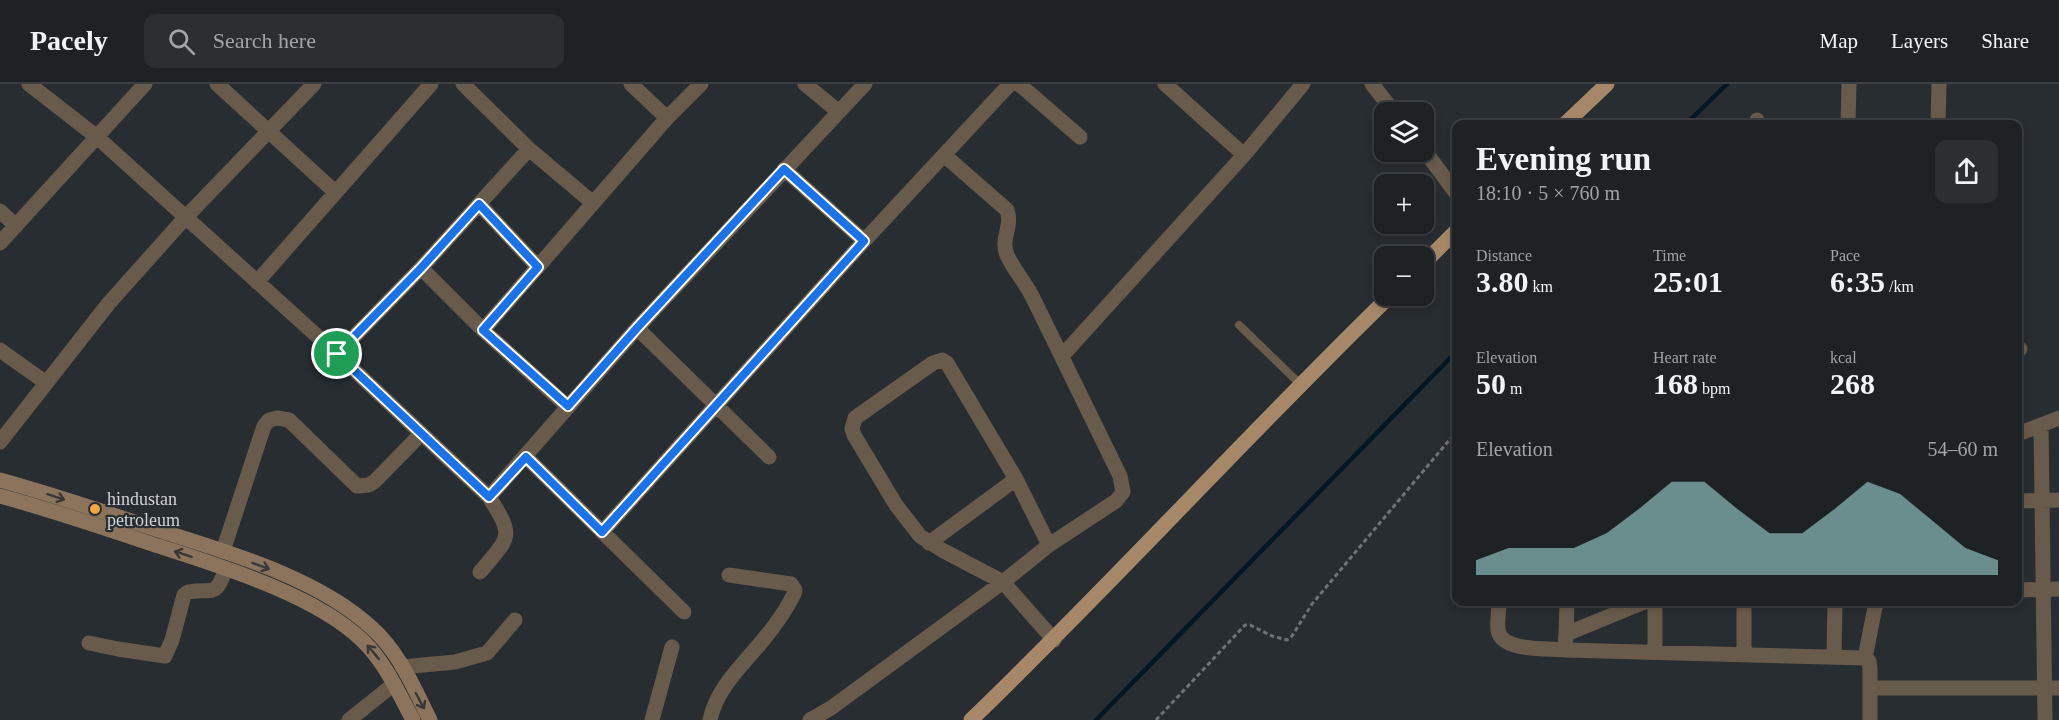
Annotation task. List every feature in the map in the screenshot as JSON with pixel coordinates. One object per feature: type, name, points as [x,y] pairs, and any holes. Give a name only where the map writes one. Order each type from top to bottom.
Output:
[{"type":"main road","points":[[1569,120],[1607,84]]},
{"type":"main road","points":[[1434,253],[1452,235]]},
{"type":"main road","points":[[971,720],[1054,640],[1300,384],[1380,306]]},
{"type":"main road","points":[[0,480],[223,551],[309,586],[339,604],[374,630],[402,667],[430,720]]},
{"type":"main road","points":[[0,496],[226,569],[302,600],[341,623],[363,640],[385,667],[413,720]]},
{"type":"street","points":[[29,84],[98,137],[337,354],[489,497],[502,518],[506,533],[504,541],[480,572]]},
{"type":"street","points":[[0,243],[145,84]]},
{"type":"street","points":[[217,84],[335,192]]},
{"type":"street","points":[[257,282],[431,84]]},
{"type":"street","points":[[463,84],[529,149],[593,204]]},
{"type":"street","points":[[631,84],[668,118]]},
{"type":"street","points":[[483,330],[668,118],[701,84]]},
{"type":"street","points":[[805,84],[838,112]]},
{"type":"street","points":[[489,497],[637,328],[865,84]]},
{"type":"street","points":[[602,532],[864,241],[1010,84]]},
{"type":"street","points":[[1019,84],[1080,137]]},
{"type":"street","points":[[1166,84],[1244,155]]},
{"type":"street","points":[[1062,356],[1244,155],[1303,84]]},
{"type":"street","points":[[1372,84],[1386,102]]},
{"type":"street","points":[[1848,120],[1849,84]]},
{"type":"street","points":[[1938,120],[1939,84]]},
{"type":"street","points":[[0,442],[109,303],[305,87]]},
{"type":"street","points":[[337,354],[421,268],[529,149]]},
{"type":"street","points":[[810,720],[831,708],[1003,582],[1048,545],[1116,501],[1123,492],[1120,476],[1062,356],[1025,282],[1007,256],[1005,236],[1011,221],[1008,210],[944,154]]},
{"type":"street","points":[[1433,162],[1452,188]]},
{"type":"street","points":[[784,169],[864,241]]},
{"type":"street","points":[[479,204],[538,267]]},
{"type":"street","points":[[0,211],[16,226]]},
{"type":"street","points":[[421,268],[483,330],[568,406]]},
{"type":"street","points":[[637,328],[769,457]]},
{"type":"street","points":[[0,350],[45,382]]},
{"type":"street","points":[[1048,545],[1016,479],[950,367],[942,360],[933,363],[909,382],[861,412],[852,423],[854,435],[896,505],[920,536],[1003,582],[1054,640]]},
{"type":"street","points":[[223,551],[256,446],[269,420],[283,418],[289,420],[357,486],[369,485],[375,481],[421,434]]},
{"type":"street","points":[[2022,432],[2059,418]]},
{"type":"street","points":[[2041,425],[2045,720]]},
{"type":"street","points":[[526,457],[684,612]]},
{"type":"street","points":[[929,543],[1016,479]]},
{"type":"street","points":[[2022,501],[2059,500]]},
{"type":"street","points":[[89,643],[165,656],[172,640],[184,596],[188,592],[211,592],[217,589],[226,569]]},
{"type":"street","points":[[710,720],[717,699],[728,681],[765,638],[795,590],[790,584],[729,575]]},
{"type":"street","points":[[2022,590],[2059,589]]},
{"type":"street","points":[[1499,606],[1498,631],[1506,643],[1522,646],[1565,650],[1865,658],[1869,661],[1870,669],[1870,720]]},
{"type":"street","points":[[1565,650],[1568,606]]},
{"type":"street","points":[[1566,634],[1634,606]]},
{"type":"street","points":[[1655,606],[1655,651]]},
{"type":"street","points":[[1744,606],[1744,655]]},
{"type":"street","points":[[1834,606],[1834,656]]},
{"type":"street","points":[[1865,658],[1876,606]]},
{"type":"street","points":[[402,667],[455,662],[487,652],[515,620]]},
{"type":"street","points":[[652,720],[672,647]]},
{"type":"street","points":[[348,720],[394,684]]},
{"type":"street","points":[[1870,688],[2059,688]]},
{"type":"lane","points":[[1239,325],[1300,384]]},
{"type":"path","points":[[1156,720],[1245,625],[1250,625],[1281,639],[1287,640],[1292,636],[1312,604],[1452,437]]},
{"type":"waterway","points":[[1690,120],[1727,84]]},
{"type":"waterway","points":[[1096,720],[1452,356]]},
{"type":"place","name":"hindustan petroleum","points":[[95,509]]},
{"type":"route","points":[[784,169],[864,241],[602,532],[526,457],[489,497],[337,354],[421,268],[479,204],[538,267],[483,330],[568,406],[784,169]]}]
